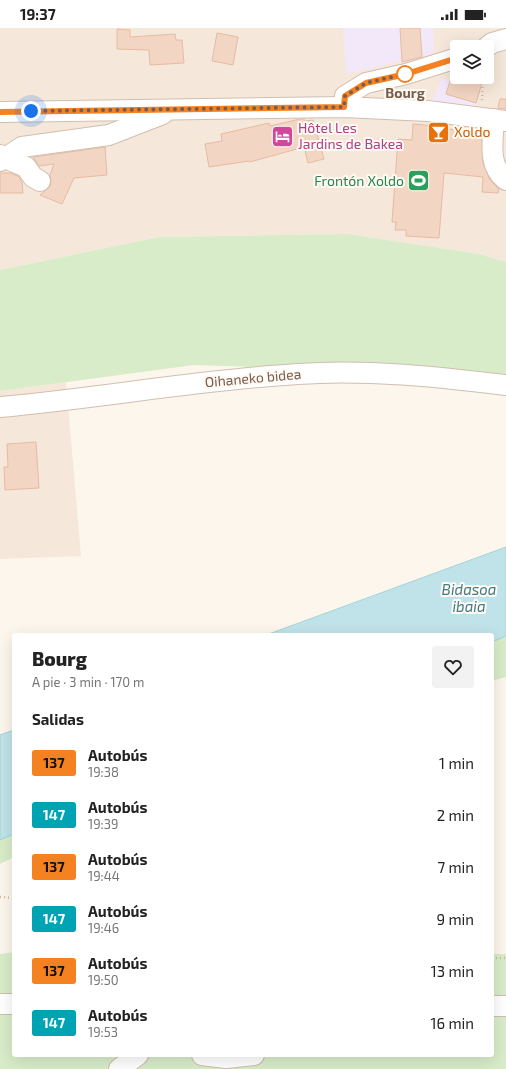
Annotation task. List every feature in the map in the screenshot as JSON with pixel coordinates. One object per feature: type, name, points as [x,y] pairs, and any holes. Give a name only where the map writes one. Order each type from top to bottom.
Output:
[{"type":"street","points":[[344,107],[345,96],[366,83],[406,74],[450,60]]},
{"type":"street","points":[[0,112],[344,107],[428,111],[494,120],[492,155],[495,169],[506,180]]},
{"type":"street","points":[[2,158],[22,147],[109,135],[176,110]]},
{"type":"street","points":[[2,158],[26,167],[32,177],[40,181]]},
{"type":"street","name":"Oihaneko bidea","points":[[0,407],[67,401],[210,381],[299,374],[356,372],[506,385]]},
{"type":"street","points":[[0,1004],[12,1004]]},
{"type":"street","points":[[494,1006],[506,1006]]},
{"type":"street","points":[[119,1069],[135,1057]]},
{"type":"street","points":[[218,1057],[235,1057]]},
{"type":"path","points":[[485,84],[494,120]]},
{"type":"path","points":[[0,897],[12,898]]},
{"type":"path","points":[[494,958],[506,958]]},
{"type":"shaded area","points":[[0,28],[506,28],[506,262],[479,254],[348,234],[159,237],[0,270]]},
{"type":"shaded area","points":[[343,28],[433,28],[434,53],[346,74]]},
{"type":"shaded area","points":[[441,78],[450,81],[450,84],[481,84],[476,103],[478,112],[426,103],[435,96]]},
{"type":"shaded area","points":[[66,382],[81,556],[0,559],[0,391]]},
{"type":"green space","points":[[348,234],[479,254],[506,262],[506,375],[194,365],[0,391],[0,270],[159,237]]},
{"type":"green space","points":[[506,636],[506,677],[494,680],[494,641]]},
{"type":"green space","points":[[12,828],[12,858],[0,864],[0,836]]},
{"type":"green space","points":[[12,952],[12,1057],[494,1057],[494,954],[506,954],[506,1069],[0,1069],[0,954]]},
{"type":"water","name":"Bidasoa ibaia","points":[[506,547],[506,636],[494,641],[494,633],[271,633]]},
{"type":"water","points":[[12,731],[12,835],[0,840],[0,735]]},
{"type":"building","points":[[400,28],[420,28],[422,57],[402,62]]},
{"type":"building","points":[[117,29],[130,30],[130,37],[175,34],[176,40],[182,40],[184,63],[150,65],[149,50],[117,49]]},
{"type":"building","points":[[217,33],[238,37],[233,65],[212,61]]},
{"type":"building","points":[[450,81],[450,84],[482,84],[476,103],[446,94]]},
{"type":"building","points":[[500,99],[506,99],[506,109],[498,108]]},
{"type":"building","points":[[304,119],[305,121],[313,120],[324,159],[308,163],[304,147],[250,162],[209,167],[205,144],[222,141],[221,134],[269,123],[270,126]]},
{"type":"building","name":"Frontón Xoldo","points":[[413,124],[482,132],[483,163],[490,180],[499,189],[498,193],[482,192],[483,177],[444,173],[439,238],[406,236],[406,230],[395,230],[396,222],[392,222],[398,139],[412,140]]},
{"type":"building","points":[[105,147],[107,175],[74,178],[62,204],[40,195],[50,186],[50,175],[54,164],[39,166],[33,157]]},
{"type":"building","points":[[0,173],[10,173],[18,176],[22,182],[23,193],[0,193]]},
{"type":"building","points":[[36,442],[39,488],[5,490],[4,467],[8,467],[7,444]]},
{"type":"bus line","name":"137","points":[[0,112],[344,107],[345,96],[366,83],[406,74],[450,60]]},
{"type":"place","name":"Bourg","points":[[405,74]]},
{"type":"place","name":"Xoldo","points":[[439,132]]},
{"type":"place","name":"Hôtel Les Jardins de Bakea","points":[[283,136]]},
{"type":"place","name":"Frontón Xoldo","points":[[419,181]]},
{"type":"route","points":[[31,111],[344,107],[345,96],[366,83],[405,74]]}]
